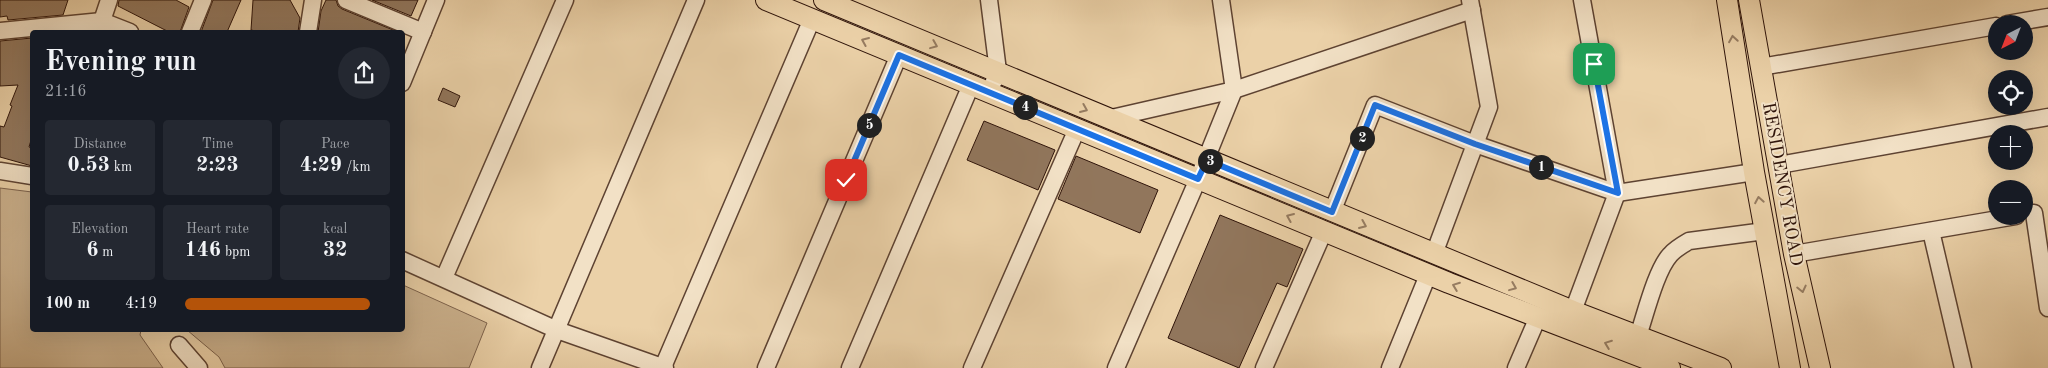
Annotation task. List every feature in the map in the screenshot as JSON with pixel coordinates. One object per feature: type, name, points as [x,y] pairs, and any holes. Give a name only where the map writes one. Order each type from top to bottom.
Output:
[{"type":"main road","points":[[766,0],[1428,274],[1670,368]]},
{"type":"main road","points":[[824,0],[1573,312],[1634,353],[1721,368]]},
{"type":"main road","name":"RESIDENCY ROAD","points":[[1727,0],[1754,172],[1790,368]]},
{"type":"main road","name":"RESIDENCY ROAD","points":[[1749,0],[1794,254],[1820,368]]},
{"type":"street","points":[[100,27],[109,0]]},
{"type":"street","points":[[191,30],[203,0]]},
{"type":"street","points":[[308,30],[313,0]]},
{"type":"street","points":[[346,0],[423,32]]},
{"type":"street","points":[[405,76],[436,0]]},
{"type":"street","points":[[444,278],[565,0]]},
{"type":"street","points":[[540,368],[696,0]]},
{"type":"street","points":[[989,0],[998,71],[989,92]]},
{"type":"street","points":[[1116,368],[1207,160],[1234,90],[1221,0]]},
{"type":"street","points":[[1573,312],[1618,193],[1582,0]]},
{"type":"street","points":[[1107,119],[1234,90],[1471,5],[1489,107],[1434,254]]},
{"type":"street","points":[[2033,19],[2048,16]]},
{"type":"street","points":[[405,261],[557,330],[664,368],[812,19]]},
{"type":"street","points":[[0,31],[100,27],[118,30]]},
{"type":"street","points":[[1761,67],[1988,27]]},
{"type":"street","points":[[766,368],[899,55]]},
{"type":"street","points":[[850,368],[971,85]]},
{"type":"street","points":[[1332,212],[1375,105],[1475,144],[1618,193],[1754,172]]},
{"type":"street","points":[[1779,165],[2048,117]]},
{"type":"street","points":[[972,368],[1077,129]]},
{"type":"street","points":[[0,171],[30,176]]},
{"type":"street","points":[[2035,213],[2048,308]]},
{"type":"street","points":[[1794,254],[1988,221]]},
{"type":"street","points":[[1264,368],[1324,231]]},
{"type":"street","points":[[1634,353],[1662,267],[1668,256],[1688,241],[1765,231]]},
{"type":"street","points":[[1931,231],[1962,368]]},
{"type":"street","points":[[1390,368],[1428,274]]},
{"type":"street","points":[[1516,368],[1538,317]]},
{"type":"street","points":[[179,346],[199,368]]},
{"type":"shaded area","points":[[0,188],[30,192],[30,332],[141,332],[140,335],[163,368],[0,368]]},
{"type":"shaded area","points":[[405,286],[487,323],[469,368],[225,368],[219,357],[189,332],[405,332]]},
{"type":"building","points":[[0,0],[68,0],[63,15],[8,20],[7,16],[0,17]]},
{"type":"building","points":[[119,0],[176,0],[189,7],[181,30],[165,30],[118,6]]},
{"type":"building","points":[[213,0],[241,0],[228,30],[202,30]]},
{"type":"building","points":[[253,0],[290,0],[300,18],[298,30],[251,30]]},
{"type":"building","points":[[326,0],[336,0],[338,6],[342,9],[393,30],[318,30],[321,11]]},
{"type":"building","points":[[372,0],[418,0],[411,16]]},
{"type":"building","points":[[30,38],[30,165],[0,157],[0,126],[4,127],[18,85],[0,86],[0,41]]},
{"type":"building","points":[[443,88],[460,96],[455,107],[438,100]]},
{"type":"building","points":[[984,121],[1055,150],[1038,190],[967,160]]},
{"type":"building","points":[[1076,156],[1158,190],[1140,233],[1058,199]]},
{"type":"building","points":[[1220,215],[1303,249],[1287,287],[1277,283],[1239,368],[1168,338]]},
{"type":"route","points":[[846,180],[899,55],[1198,179],[1207,160],[1332,212],[1375,105],[1475,144],[1618,193],[1594,64]]}]
